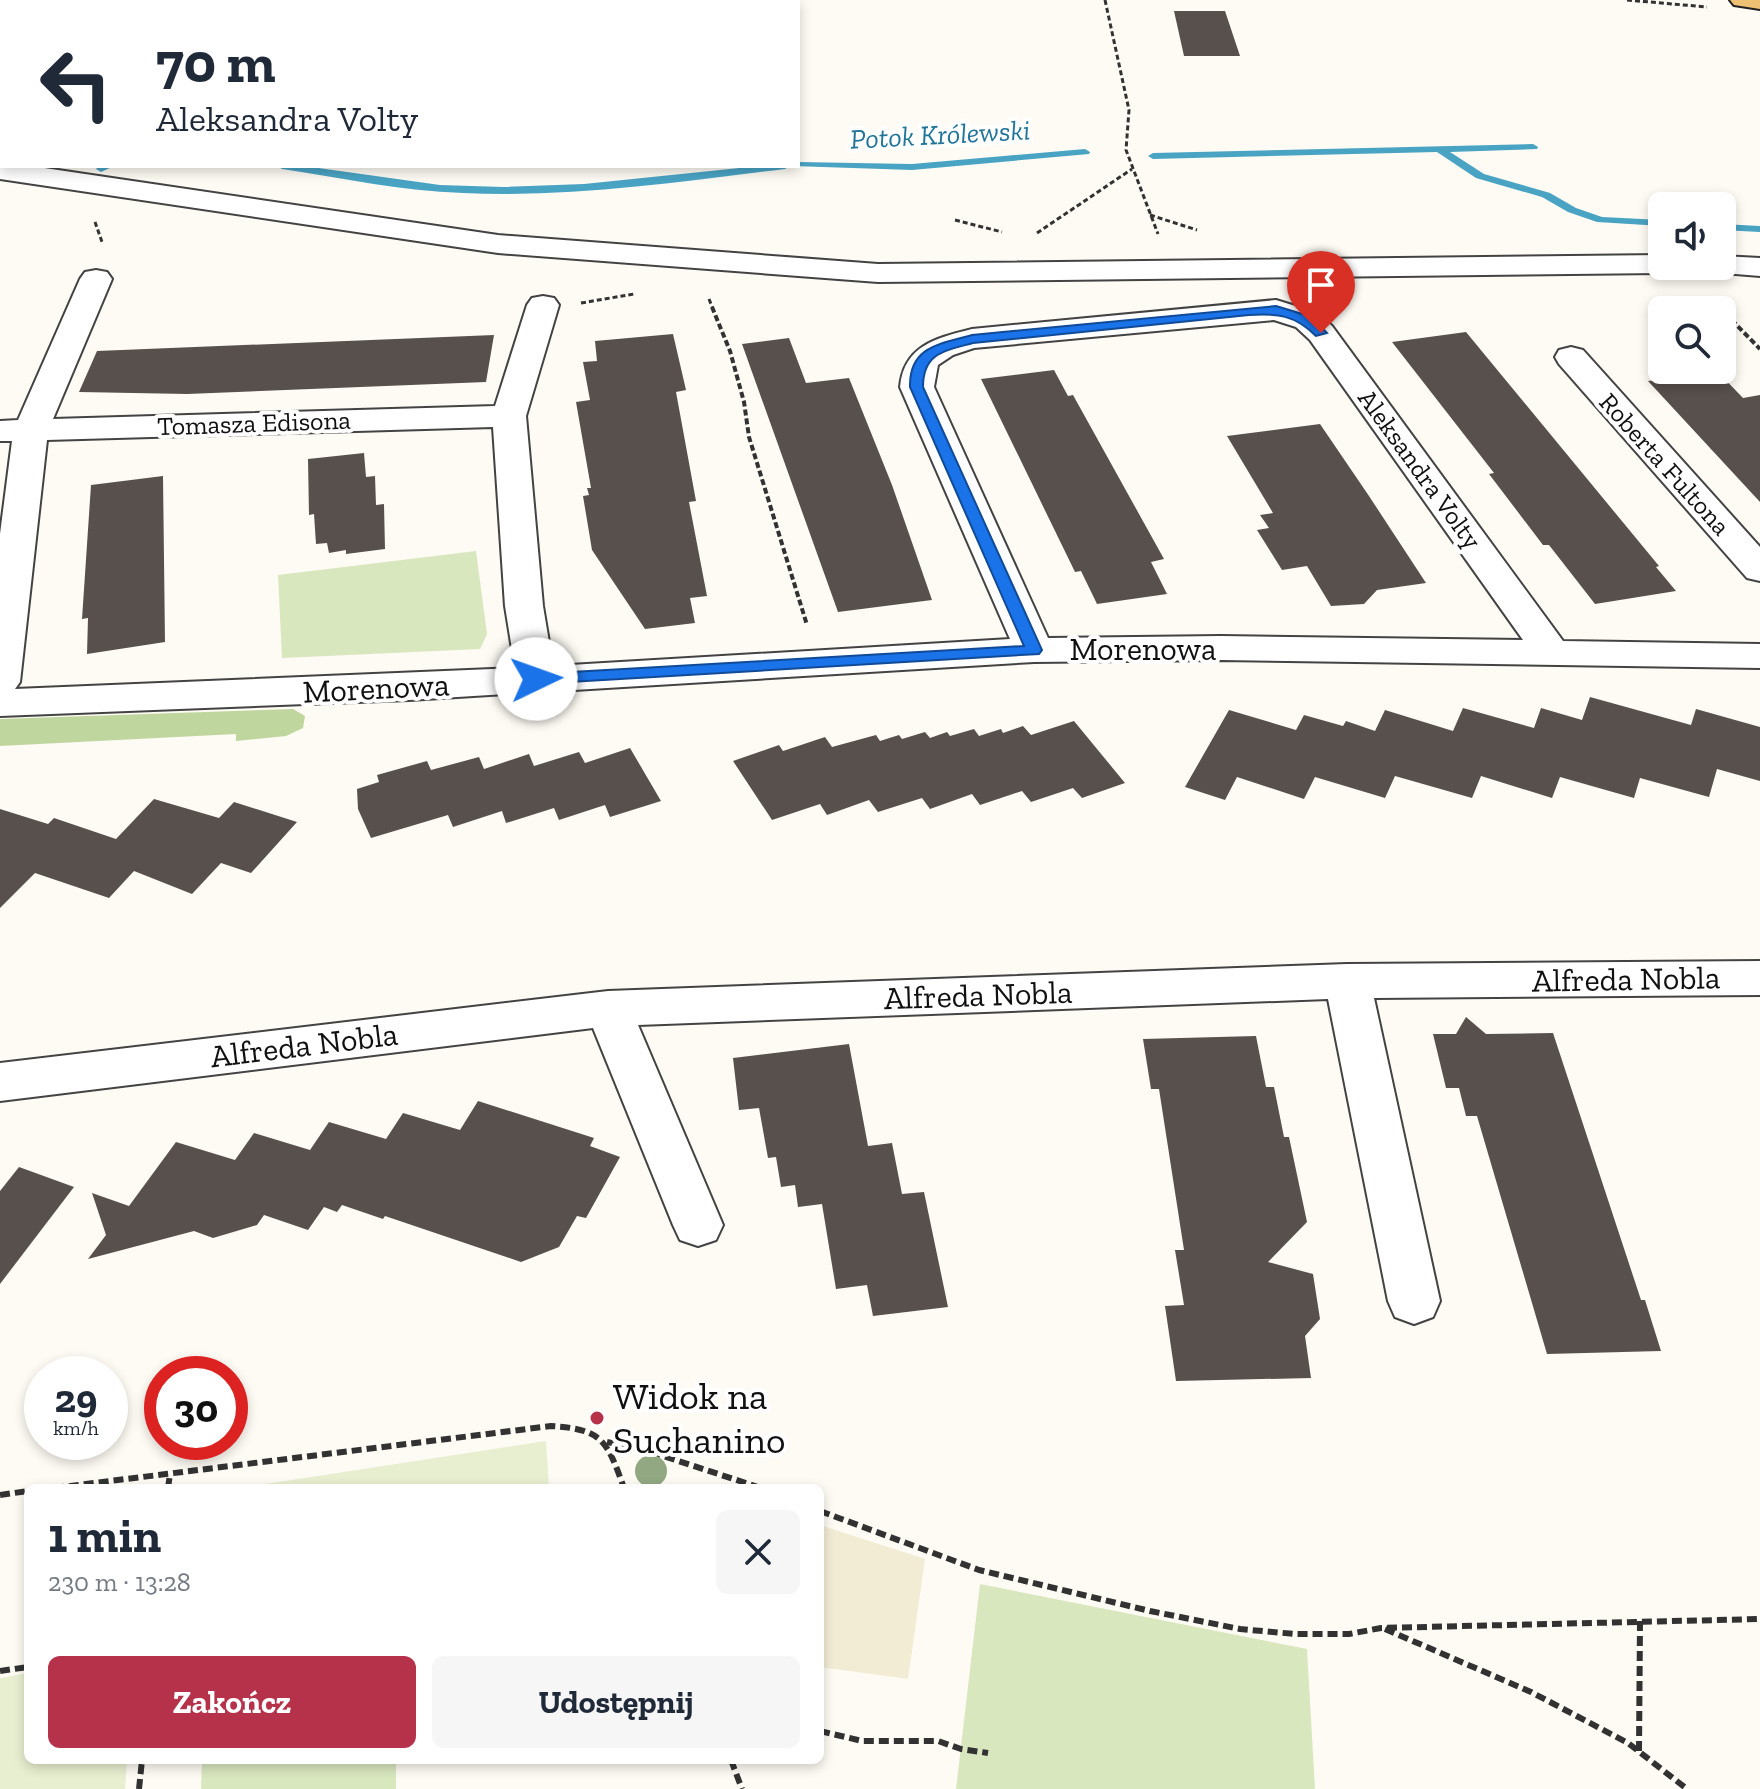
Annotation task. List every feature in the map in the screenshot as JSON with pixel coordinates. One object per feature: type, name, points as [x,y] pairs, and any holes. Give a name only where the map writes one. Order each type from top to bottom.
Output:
[{"type":"main road","points":[[1731,4],[1760,1]]},
{"type":"street","points":[[0,170],[498,244],[878,273],[1648,264]]},
{"type":"street","points":[[1736,266],[1760,267]]},
{"type":"street","points":[[0,682],[16,430],[96,279]]},
{"type":"street","points":[[536,679],[524,606],[509,416],[543,305]]},
{"type":"street","name":"Aleksandra Volty","points":[[1034,650],[917,387],[916,371],[923,359],[941,348],[972,339],[1276,310],[1307,320],[1321,333],[1550,651]]},
{"type":"street","name":"Roberta Fultona","points":[[1571,357],[1760,570]]},
{"type":"street","name":"Tomasza Edisona","points":[[16,430],[509,416]]},
{"type":"street","name":"Morenowa","points":[[0,703],[409,687],[1034,650],[1221,648],[1760,656]]},
{"type":"street","name":"Alfreda Nobla","points":[[0,1082],[608,1009],[1347,981],[1760,978]]},
{"type":"street","points":[[1347,981],[1414,1301]]},
{"type":"street","points":[[608,1009],[698,1225]]},
{"type":"path","points":[[1105,0],[1129,110],[1126,150],[1174,271]]},
{"type":"path","points":[[1627,0],[1731,4]]},
{"type":"path","points":[[1002,273],[1012,266],[1015,248],[1026,238],[1050,226],[1132,169]]},
{"type":"path","points":[[955,220],[1026,238]]},
{"type":"path","points":[[543,305],[574,305],[644,292]]},
{"type":"path","points":[[701,292],[711,301],[730,351],[744,402],[749,437],[811,638]]},
{"type":"path","points":[[1736,324],[1760,349]]},
{"type":"path","points":[[87,1484],[551,1426],[583,1427],[600,1434],[622,1484]]},
{"type":"path","points":[[606,1442],[662,1455],[749,1484]]},
{"type":"path","points":[[169,1484],[170,1474]]},
{"type":"path","points":[[0,1495],[24,1492]]},
{"type":"path","points":[[824,1512],[979,1570],[1240,1629],[1295,1634],[1349,1634],[1381,1628],[1760,1619]]},
{"type":"path","points":[[1639,1752],[1640,1621]]},
{"type":"path","points":[[1381,1628],[1425,1644],[1531,1692],[1639,1752],[1687,1789]]},
{"type":"path","points":[[0,1671],[24,1668]]},
{"type":"path","points":[[824,1732],[862,1741],[938,1741],[961,1749],[988,1753]]},
{"type":"path","points":[[139,1789],[142,1764]]},
{"type":"path","points":[[733,1764],[742,1789]]},
{"type":"shaded area","points":[[824,1526],[925,1559],[908,1679],[824,1668]]},
{"type":"green space","points":[[476,551],[487,634],[480,649],[282,658],[278,575]]},
{"type":"green space","points":[[293,709],[305,716],[303,728],[286,736],[236,741],[236,734],[0,746],[0,719]]},
{"type":"green space","points":[[546,1441],[549,1484],[266,1484]]},
{"type":"green space","points":[[980,1584],[1307,1649],[1315,1789],[956,1789]]},
{"type":"green space","points":[[24,1674],[24,1764],[127,1764],[125,1789],[0,1789],[0,1678]]},
{"type":"green space","points":[[202,1764],[396,1764],[396,1789],[201,1789]]},
{"type":"building","points":[[1174,11],[1225,11],[1240,56],[1184,56]]},
{"type":"building","points":[[1466,332],[1659,566],[1656,567],[1676,591],[1595,604],[1549,545],[1543,545],[1489,474],[1494,473],[1392,342]]},
{"type":"building","points":[[673,334],[686,390],[676,392],[696,501],[689,502],[707,596],[690,598],[695,623],[645,629],[592,550],[583,496],[589,495],[587,488],[591,488],[576,402],[590,400],[583,362],[597,361],[595,341]]},
{"type":"building","points":[[494,335],[486,382],[187,394],[79,392],[97,351]]},
{"type":"building","points":[[789,338],[806,383],[849,378],[892,485],[932,600],[838,612],[742,344]]},
{"type":"building","points":[[1054,370],[1068,396],[1073,395],[1164,559],[1151,562],[1167,594],[1097,604],[1081,571],[1075,572],[981,379]]},
{"type":"building","points":[[1651,384],[1730,384],[1743,398],[1760,395],[1760,502]]},
{"type":"building","points":[[1320,424],[1426,583],[1377,590],[1364,604],[1331,606],[1307,566],[1282,570],[1257,530],[1269,528],[1260,515],[1273,513],[1227,436]]},
{"type":"building","points":[[364,453],[366,477],[375,476],[376,505],[384,504],[385,549],[329,553],[327,543],[316,544],[314,514],[309,515],[308,459]]},
{"type":"building","points":[[163,476],[165,642],[87,654],[88,618],[82,619],[91,485]]},
{"type":"building","points":[[1590,697],[1691,725],[1696,709],[1760,727],[1760,781],[1717,769],[1709,797],[1640,778],[1634,798],[1560,777],[1552,798],[1481,776],[1472,798],[1395,776],[1385,798],[1315,777],[1304,799],[1237,777],[1225,800],[1185,787],[1229,710],[1296,730],[1304,715],[1343,726],[1346,721],[1375,731],[1385,710],[1453,731],[1463,708],[1534,728],[1541,708],[1582,720]]},
{"type":"building","points":[[1074,721],[1125,783],[1082,798],[1073,788],[1031,802],[1022,791],[980,805],[972,794],[930,809],[922,798],[878,812],[869,800],[827,815],[820,804],[772,820],[733,761],[779,745],[783,751],[825,737],[832,747],[876,735],[880,741],[925,732],[930,738],[947,732],[950,736],[974,729],[979,736],[1023,726],[1031,735]]},
{"type":"building","points":[[630,748],[661,801],[610,817],[605,805],[559,820],[554,808],[506,823],[502,811],[453,827],[448,815],[371,838],[358,809],[357,789],[379,782],[377,775],[427,761],[431,770],[479,757],[484,769],[529,754],[534,766],[579,752],[585,763]]},
{"type":"building","points":[[154,799],[219,818],[234,802],[297,822],[251,873],[221,863],[192,894],[134,871],[109,898],[35,873],[0,908],[0,809],[48,824],[54,818],[116,839]]},
{"type":"building","points":[[1466,1017],[1486,1034],[1553,1033],[1641,1300],[1645,1300],[1661,1351],[1547,1354],[1477,1116],[1466,1116],[1459,1088],[1446,1088],[1433,1034],[1456,1034]]},
{"type":"building","points":[[1256,1036],[1266,1087],[1274,1087],[1284,1137],[1289,1137],[1307,1222],[1268,1262],[1313,1274],[1320,1319],[1305,1336],[1311,1378],[1176,1381],[1165,1306],[1184,1305],[1175,1250],[1184,1250],[1159,1089],[1151,1089],[1143,1039]]},
{"type":"building","points":[[849,1044],[868,1146],[892,1143],[902,1194],[924,1192],[948,1307],[873,1316],[867,1285],[836,1289],[822,1204],[798,1207],[795,1185],[781,1187],[776,1157],[768,1158],[759,1108],[739,1110],[733,1058]]},
{"type":"building","points":[[478,1101],[594,1138],[590,1146],[620,1157],[586,1218],[577,1216],[559,1247],[521,1262],[385,1216],[383,1219],[342,1205],[337,1212],[324,1207],[308,1230],[264,1215],[257,1225],[213,1238],[194,1231],[88,1259],[106,1235],[92,1193],[129,1206],[176,1142],[235,1160],[254,1133],[310,1150],[329,1122],[386,1139],[403,1113],[460,1130]]},
{"type":"building","points":[[19,1167],[74,1187],[0,1284],[0,1191]]},
{"type":"waterway","name":"Potok Królewski","points":[[1153,156],[1533,147]]},
{"type":"waterway","name":"Potok Królewski","points":[[1440,150],[1480,176],[1546,195],[1572,210],[1601,220],[1648,222]]},
{"type":"waterway","name":"Potok Królewski","points":[[800,165],[912,167],[1085,152]]},
{"type":"waterway","name":"Potok Królewski","points":[[296,168],[417,186],[503,191],[624,184],[769,168]]},
{"type":"waterway","name":"Potok Królewski","points":[[1736,228],[1760,229]]},
{"type":"place","name":"Widok na Suchanino","points":[[597,1418]]},
{"type":"route","points":[[536,679],[818,665],[1034,650],[917,387],[916,371],[923,359],[941,348],[972,339],[1249,311],[1293,313],[1307,320],[1321,333]]}]
